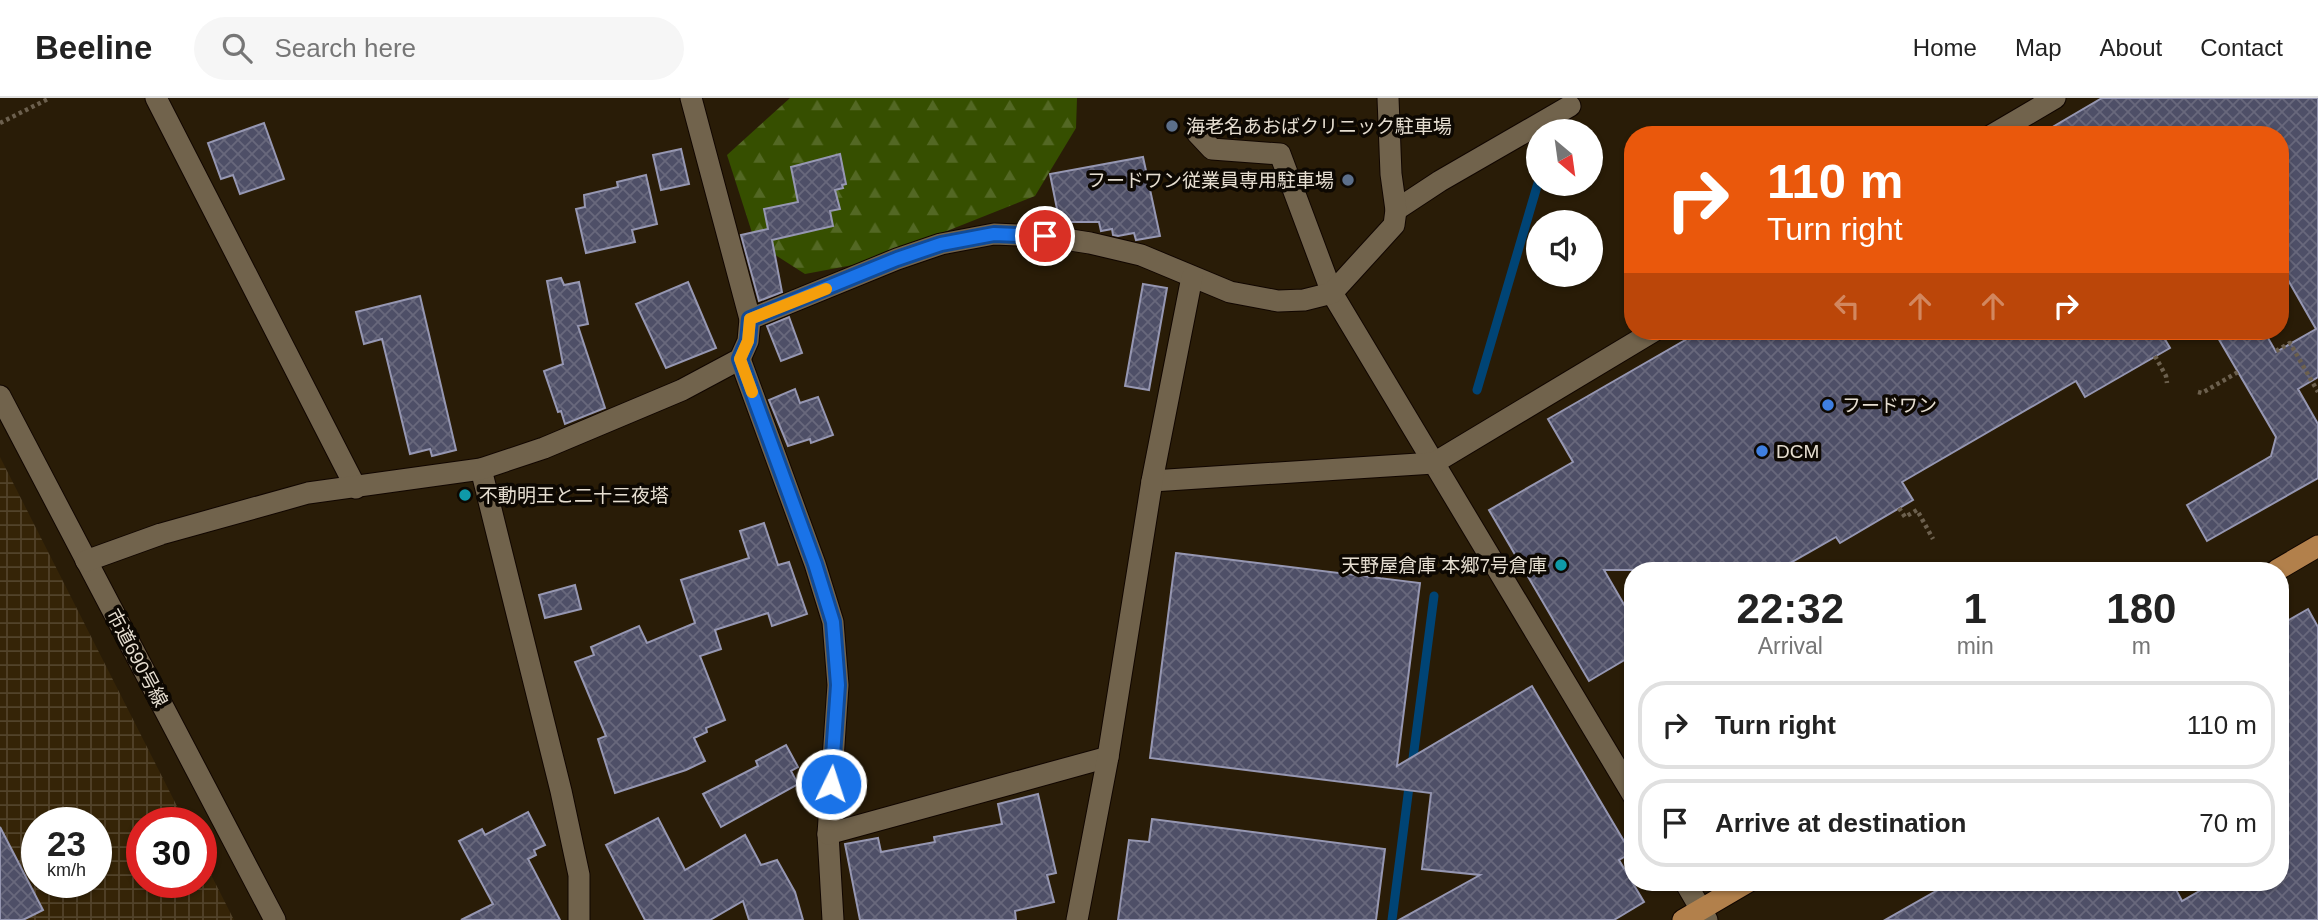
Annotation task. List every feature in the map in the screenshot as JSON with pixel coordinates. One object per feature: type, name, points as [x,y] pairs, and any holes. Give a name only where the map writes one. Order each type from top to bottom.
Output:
[{"type":"main road","points":[[2289,563],[2318,547]]},
{"type":"main road","points":[[1697,917],[1735,891]]},
{"type":"street","points":[[156,98],[356,488]]},
{"type":"street","points":[[86,561],[161,534],[308,493],[481,470],[544,448],[682,390],[740,359],[748,341],[750,319],[691,98]]},
{"type":"street","points":[[750,319],[941,244],[994,234],[1045,236],[1141,255],[1230,292],[1278,300],[1304,300],[1332,293],[1394,225],[1396,210],[1391,174],[1388,98]]},
{"type":"street","points":[[2007,126],[2055,98]]},
{"type":"street","points":[[1396,210],[1440,181],[1570,106]]},
{"type":"street","points":[[1197,133],[1212,149],[1280,154],[1314,223],[1332,293],[1624,780]]},
{"type":"street","points":[[1077,920],[1108,757],[1152,481],[1192,277]]},
{"type":"street","points":[[1152,481],[1434,463],[1639,340]]},
{"type":"street","points":[[740,359],[815,564],[833,622],[838,685],[828,834],[832,920]]},
{"type":"street","name":"市道690号線","points":[[0,396],[275,920]]},
{"type":"street","points":[[481,470],[561,790],[579,875],[579,920]]},
{"type":"street","points":[[828,834],[1108,757]]},
{"type":"street","points":[[1688,891],[1697,917]]},
{"type":"path","points":[[0,123],[50,98]]},
{"type":"path","points":[[2276,351],[2290,343],[2318,392]]},
{"type":"path","points":[[2155,356],[2167,383]]},
{"type":"path","points":[[2198,392],[2202,393],[2238,372]]},
{"type":"path","points":[[1899,508],[1905,517],[1917,510],[1933,539]]},
{"type":"shaded area","points":[[0,457],[177,807],[126,807],[126,898],[217,898],[217,887],[234,920],[0,920]]},
{"type":"green space","points":[[790,98],[1077,98],[1076,128],[1035,196],[869,262],[805,274],[755,242],[727,155]]},
{"type":"building","points":[[2102,98],[2318,98],[2318,377],[2298,389],[2318,424],[2318,478],[2207,541],[2187,505],[2271,456],[2276,437],[2219,340],[2269,340],[2276,352],[2316,329],[2289,282],[2289,126],[2054,126]]},
{"type":"building","points":[[264,123],[284,179],[240,194],[233,175],[221,179],[208,143]]},
{"type":"building","points":[[681,149],[689,184],[661,190],[653,155]]},
{"type":"building","points":[[840,154],[846,184],[835,190],[840,209],[830,211],[833,226],[772,240],[782,292],[759,301],[741,235],[768,229],[764,209],[798,202],[791,167]]},
{"type":"building","points":[[1143,157],[1160,236],[1136,240],[1134,233],[1118,236],[1113,235],[1112,229],[1101,231],[1099,222],[1059,219],[1050,174]]},
{"type":"building","points":[[646,175],[657,224],[632,230],[635,242],[586,253],[576,209],[585,207],[584,195],[618,187],[617,182]]},
{"type":"building","points":[[561,278],[564,285],[579,282],[588,324],[578,326],[605,408],[565,424],[544,371],[563,364],[547,281]]},
{"type":"building","points":[[688,282],[716,348],[666,368],[636,304]]},
{"type":"building","points":[[1143,284],[1167,288],[1149,390],[1125,386]]},
{"type":"building","points":[[420,296],[456,450],[432,456],[430,449],[410,454],[382,339],[364,344],[356,312]]},
{"type":"building","points":[[789,317],[802,353],[781,361],[767,326]]},
{"type":"building","name":"DCM","points":[[1685,340],[2165,340],[2170,348],[2085,397],[2076,381],[1902,482],[1913,500],[1840,543],[1836,537],[1792,562],[1624,562],[1624,570],[1604,570],[1624,604],[1624,660],[1589,681],[1489,510],[1573,462],[1548,419]]},
{"type":"building","points":[[795,389],[800,403],[818,397],[833,435],[811,443],[810,439],[788,446],[769,400]]},
{"type":"building","points":[[764,523],[778,565],[789,562],[807,614],[772,626],[768,613],[715,630],[721,649],[700,656],[725,720],[706,728],[707,732],[694,738],[705,761],[686,770],[615,793],[598,739],[606,736],[575,662],[594,655],[591,647],[639,626],[647,643],[695,623],[681,580],[749,558],[740,531]]},
{"type":"building","points":[[1176,553],[1420,583],[1397,766],[1532,686],[1624,841],[1624,857],[1619,860],[1624,868],[1624,891],[1637,891],[1644,902],[1614,920],[1399,920],[1480,875],[1422,869],[1431,793],[1150,758]]},
{"type":"building","points":[[575,585],[581,609],[545,618],[539,595]]},
{"type":"building","points":[[2308,609],[2318,627],[2318,920],[1885,920],[1936,891],[2177,891],[2182,901],[2199,891],[2289,891],[2289,620]]},
{"type":"building","points":[[786,745],[798,767],[791,771],[798,784],[721,827],[703,794],[758,766],[756,761]]},
{"type":"building","points":[[1038,794],[1056,873],[1047,875],[1054,902],[1015,911],[1016,920],[860,920],[845,844],[878,838],[881,852],[935,842],[934,837],[1002,824],[998,804]]},
{"type":"building","points":[[528,812],[545,845],[534,850],[536,855],[528,859],[560,920],[461,920],[493,904],[459,841],[482,829],[485,835]]},
{"type":"building","points":[[658,818],[685,870],[745,835],[761,865],[777,860],[795,892],[803,920],[749,920],[743,901],[710,920],[645,920],[606,845]]},
{"type":"building","points":[[1152,819],[1385,849],[1376,920],[1118,920],[1129,840],[1149,842]]},
{"type":"building","points":[[0,827],[21,868],[21,898],[37,898],[43,910],[23,920],[0,920]]},
{"type":"waterway","points":[[1477,390],[1534,196]]},
{"type":"waterway","points":[[1412,766],[1434,596]]},
{"type":"waterway","points":[[1392,920],[1410,779]]},
{"type":"slow traffic","points":[[752,392],[740,359],[748,341],[750,319],[826,289]]},
{"type":"place","name":"海老名あおばクリニック駐車場","points":[[1172,126]]},
{"type":"place","name":"フードワン従業員専用駐車場","points":[[1348,180]]},
{"type":"place","name":"フードワン","points":[[1828,405]]},
{"type":"place","name":"DCM","points":[[1762,451]]},
{"type":"place","name":"不動明王と二十三夜塔","points":[[465,495]]},
{"type":"place","name":"天野屋倉庫 本郷7号倉庫","points":[[1561,565]]},
{"type":"route","points":[[831,784],[838,685],[833,622],[815,564],[740,359],[748,341],[750,319],[897,259],[941,244],[994,234],[1045,236]]}]
